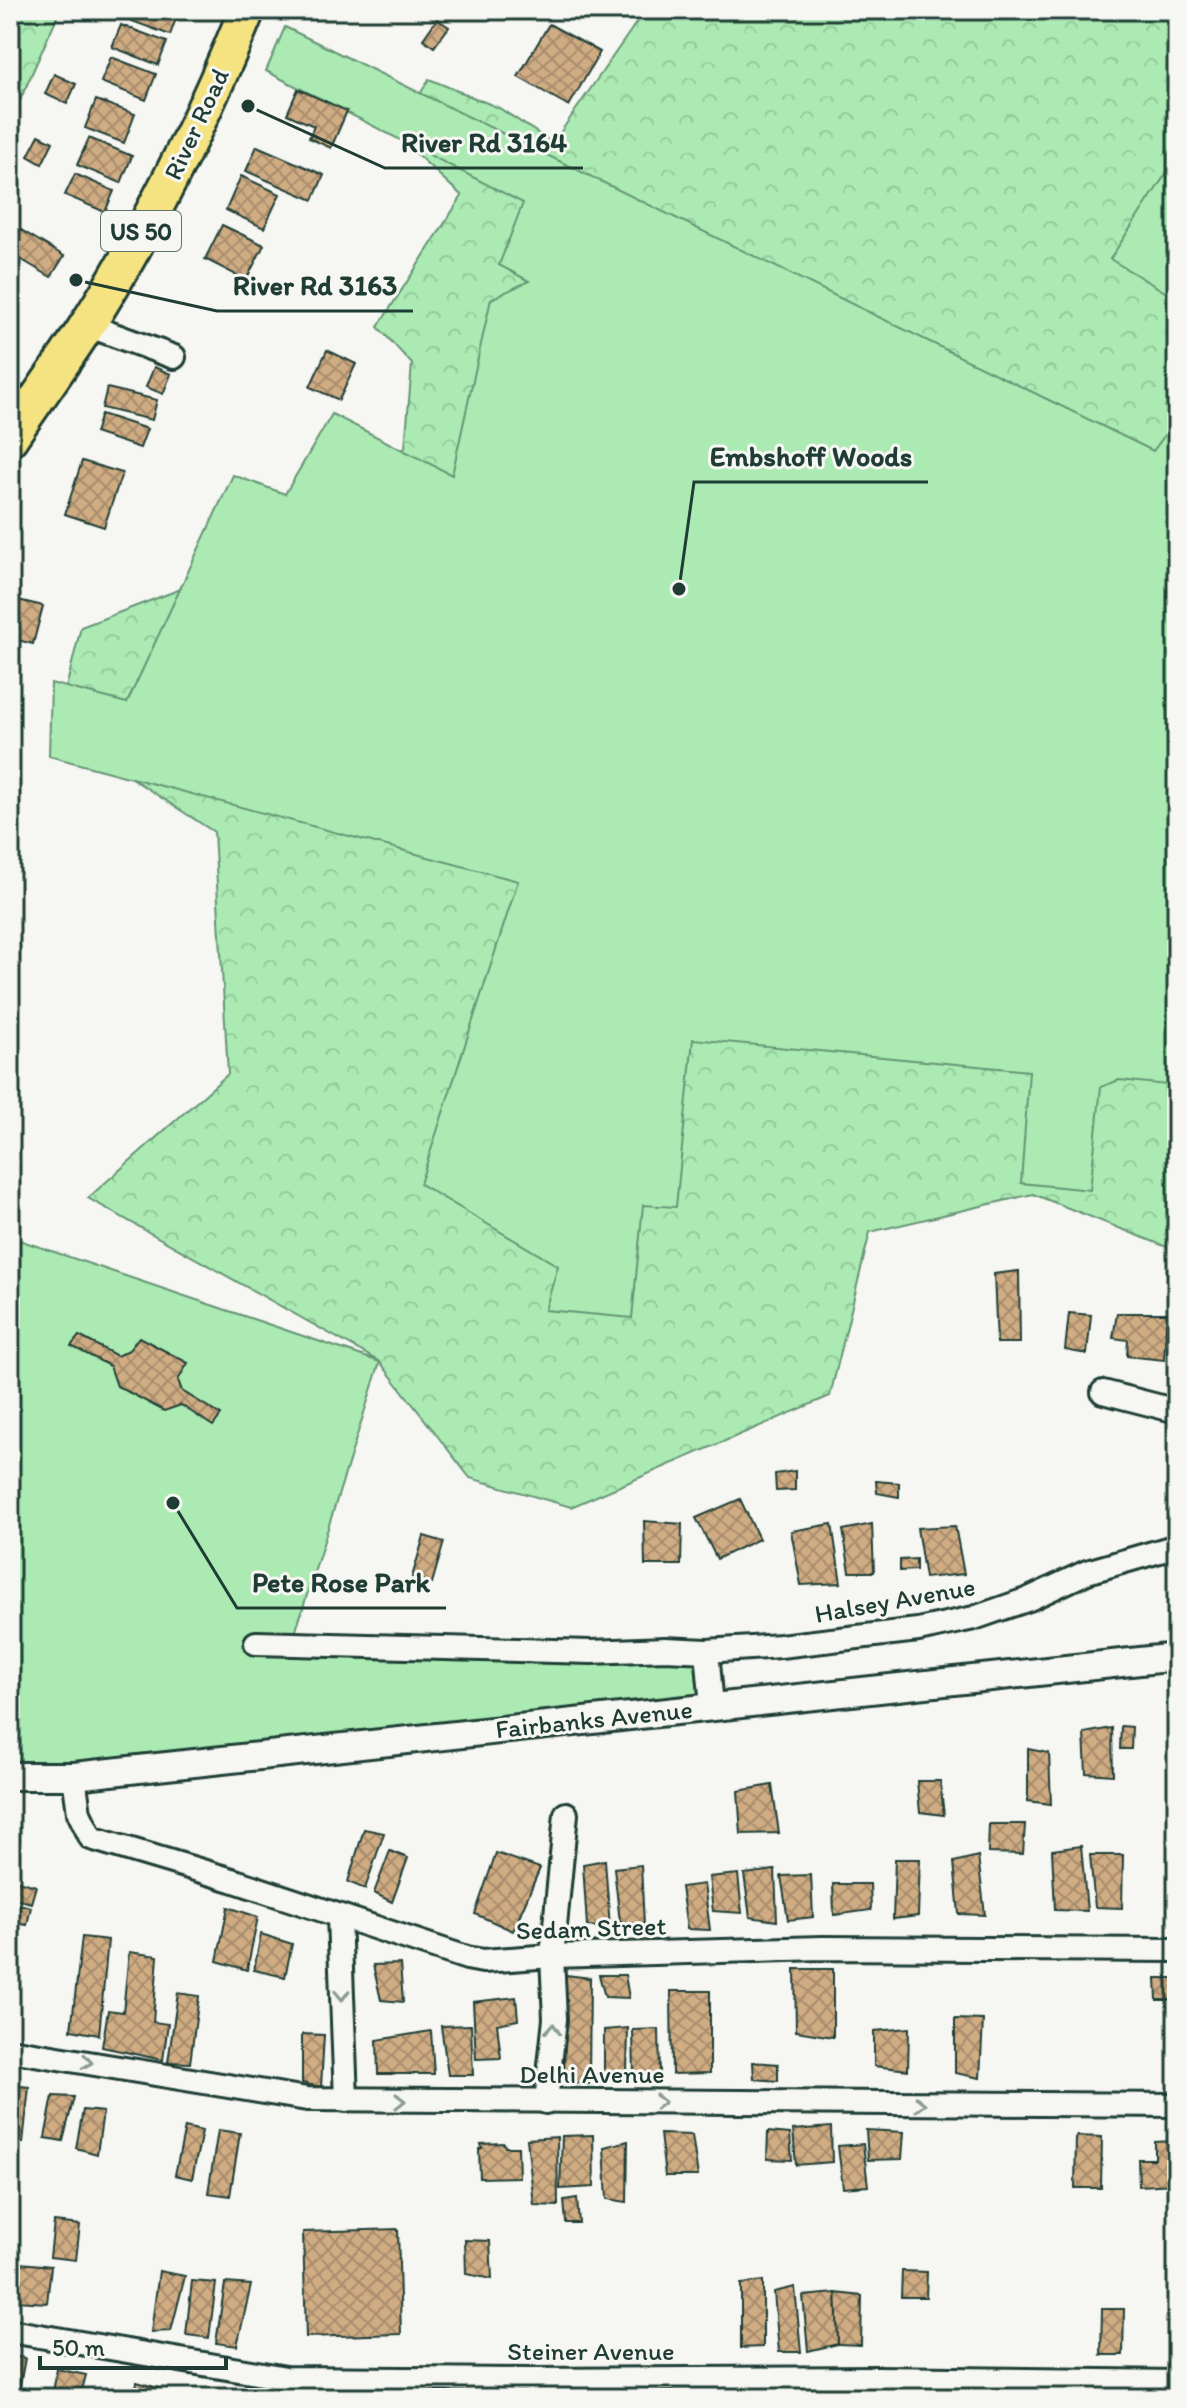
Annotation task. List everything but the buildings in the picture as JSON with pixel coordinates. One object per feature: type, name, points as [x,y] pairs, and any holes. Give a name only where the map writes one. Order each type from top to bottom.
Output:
[{"type":"main road","name":"River Road","points":[[10,438],[87,325],[174,174],[215,90],[247,10]]},
{"type":"street","points":[[87,325],[174,357]]},
{"type":"street","points":[[1103,1392],[1177,1411]]},
{"type":"street","name":"Halsey Avenue","points":[[256,1643],[591,1652],[707,1651],[780,1646],[903,1632],[974,1618],[1029,1599],[1087,1572],[1177,1546]]},
{"type":"street","points":[[707,1651],[712,1707]]},
{"type":"street","name":"Fairbanks Avenue","points":[[10,1776],[74,1776],[1177,1657]]},
{"type":"street","name":"Sedam Street","points":[[74,1776],[79,1813],[91,1838],[483,1961],[822,1948],[1177,1950]]},
{"type":"street","points":[[546,2102],[555,2019],[552,1956],[566,1814]]},
{"type":"street","points":[[339,1917],[346,2100]]},
{"type":"street","name":"Delhi Avenue","points":[[10,2050],[307,2099],[1177,2105]]},
{"type":"street","name":"Steiner Avenue","points":[[10,2331],[286,2378],[878,2378],[1177,2382]]},
{"type":"green space","points":[[10,10],[60,10],[10,123]]},
{"type":"green space","points":[[645,10],[1177,10],[1177,1251],[1033,1194],[870,1232],[830,1396],[571,1507],[470,1478],[380,1362],[88,1198],[228,1074],[214,832],[56,729],[81,627],[194,584],[319,498],[405,448],[412,364],[378,327],[462,196],[396,135],[429,79],[499,108],[553,143]]},
{"type":"green space","points":[[285,27],[1153,451],[1177,419],[1177,1086],[1119,1080],[1101,1087],[1090,1190],[1021,1183],[1029,1071],[693,1039],[676,1207],[643,1205],[632,1318],[545,1310],[558,1266],[420,1184],[518,881],[49,756],[51,683],[127,703],[233,475],[285,494],[332,414],[452,475],[491,299],[529,281],[499,265],[523,203],[266,71]]},
{"type":"green space","points":[[1177,157],[1177,299],[1110,259]]},
{"type":"green space","points":[[10,1237],[380,1362],[292,1643],[707,1651],[712,1707],[10,1776]]},
{"type":"place","name":"River Rd 3164","points":[[248,106]]},
{"type":"place","name":"River Rd 3163","points":[[76,280]]},
{"type":"place","name":"Embshoff Woods","points":[[679,589]]},
{"type":"place","name":"Pete Rose Park","points":[[173,1503]]}]
